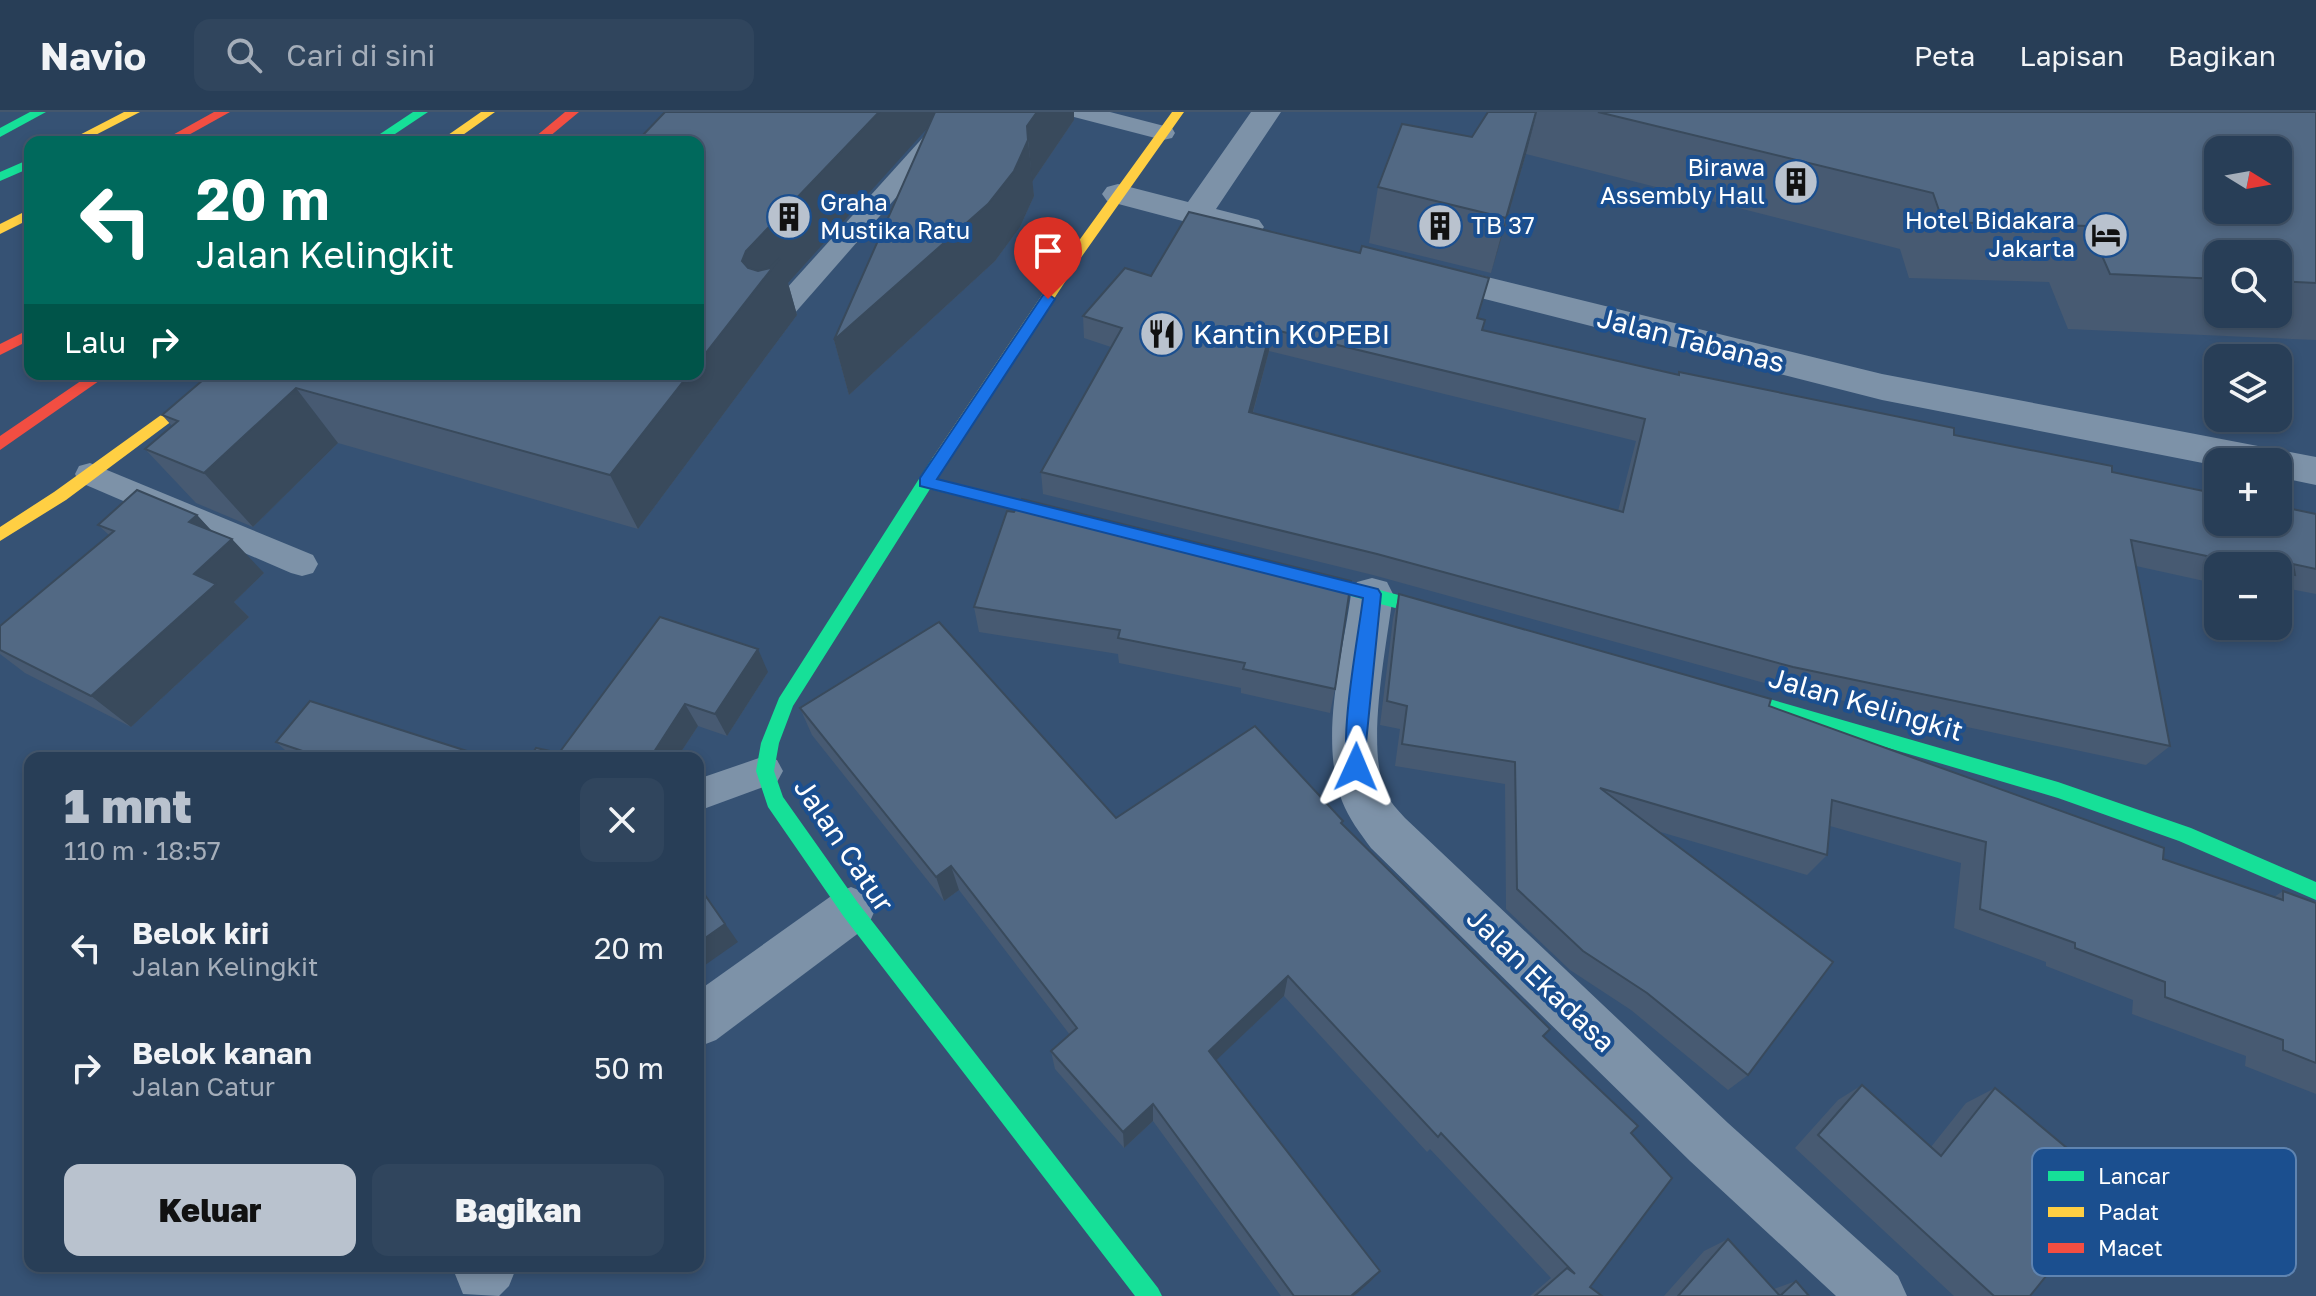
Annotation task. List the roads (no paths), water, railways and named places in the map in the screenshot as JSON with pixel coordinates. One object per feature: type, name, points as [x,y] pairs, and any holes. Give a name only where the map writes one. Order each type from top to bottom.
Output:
[{"type":"main road","points":[[0,133],[40,112]]},
{"type":"main road","points":[[84,136],[134,112]]},
{"type":"main road","points":[[178,136],[224,112]]},
{"type":"main road","points":[[384,136],[422,112]]},
{"type":"main road","points":[[453,136],[489,112]]},
{"type":"main road","points":[[543,136],[573,112]]},
{"type":"main road","name":"Jalan Catur","points":[[1150,1296],[851,910],[775,801],[765,771],[770,743],[785,703],[926,482],[1118,194],[1178,112]]},
{"type":"main road","points":[[0,177],[24,166]]},
{"type":"main road","points":[[0,230],[24,216]]},
{"type":"main road","points":[[0,350],[24,337]]},
{"type":"main road","points":[[0,444],[93,380]]},
{"type":"main road","points":[[5,543],[60,496],[220,380]]},
{"type":"main road","points":[[926,482],[1095,524]]},
{"type":"main road","points":[[30,496],[60,496]]},
{"type":"main road","points":[[1280,571],[1477,623]]},
{"type":"main road","name":"Jalan Kelingkit","points":[[1702,686],[2058,790],[2184,834],[2316,891]]},
{"type":"street","points":[[1196,214],[1266,112]]},
{"type":"street","points":[[1118,194],[1273,234]]},
{"type":"street","name":"Jalan Tabanas","points":[[1395,265],[1882,387],[2204,449]]},
{"type":"street","points":[[2292,466],[2316,471]]},
{"type":"street","name":"Jalan Ekadasa","points":[[1372,594],[1356,737],[1356,767],[1366,803],[1388,833],[1697,1131],[1878,1296]]},
{"type":"street","points":[[704,1018],[851,910]]},
{"type":"lane","points":[[777,316],[959,112]]},
{"type":"lane","points":[[1082,112],[1163,133]]},
{"type":"lane","points":[[90,474],[302,564]]},
{"type":"lane","points":[[704,793],[765,771]]},
{"type":"place","name":"Birawa Assembly Hall","points":[[1796,182]]},
{"type":"place","name":"Graha Mustika Ratu","points":[[789,217]]},
{"type":"place","name":"TB 37","points":[[1440,226]]},
{"type":"place","name":"Hotel Bidakara Jakarta","points":[[2106,235]]},
{"type":"place","name":"Kantin KOPEBI","points":[[1162,334]]}]
